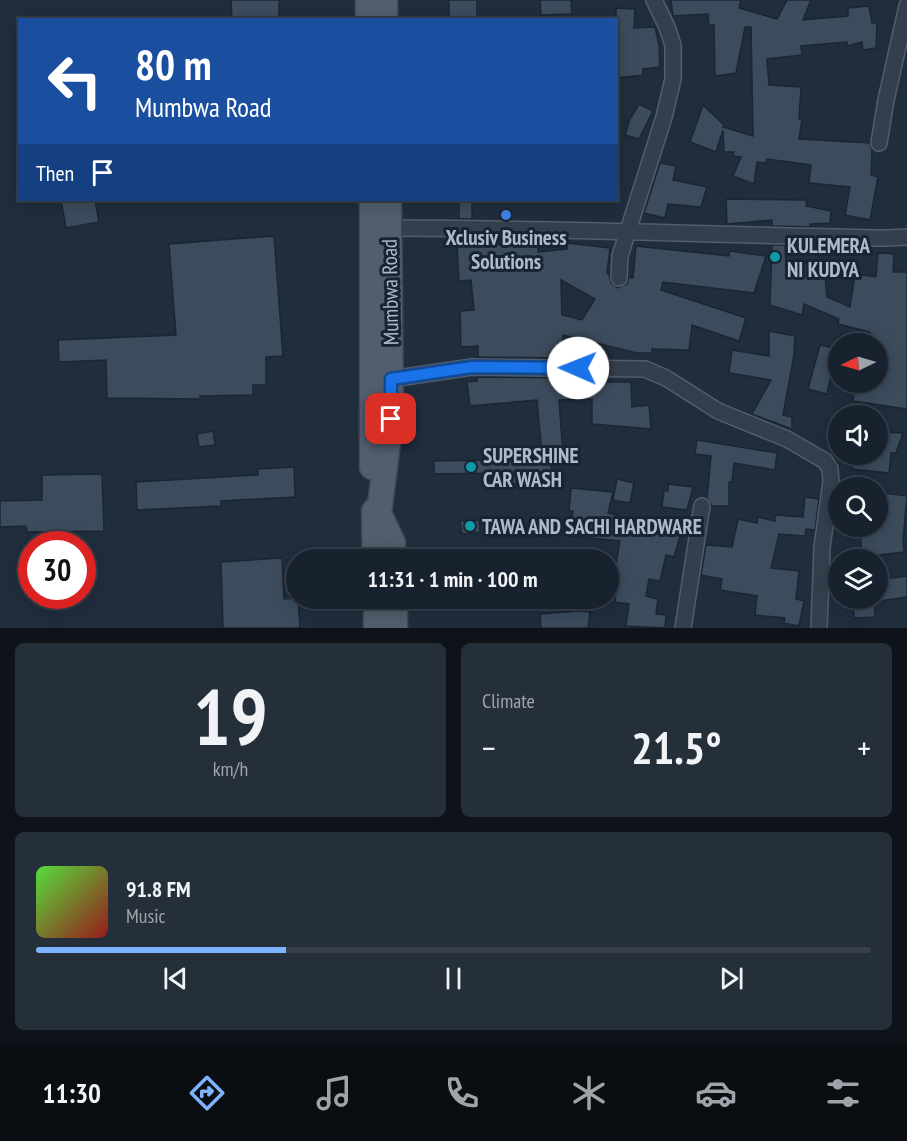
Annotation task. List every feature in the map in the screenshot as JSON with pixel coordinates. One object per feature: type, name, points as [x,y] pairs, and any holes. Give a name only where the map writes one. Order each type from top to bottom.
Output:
[{"type":"main road","points":[[368,0],[368,18]]},
{"type":"main road","points":[[385,0],[385,18]]},
{"type":"main road","name":"Mumbwa Road","points":[[387,201],[391,419],[379,513],[393,543],[393,549]]},
{"type":"main road","name":"Mumbwa Road","points":[[375,549],[372,458],[387,201]]},
{"type":"main road","points":[[376,609],[376,628]]},
{"type":"main road","points":[[395,609],[395,628]]},
{"type":"street","points":[[619,278],[620,256],[674,79],[673,45],[654,0]]},
{"type":"street","points":[[879,143],[907,6]]},
{"type":"street","points":[[389,228],[517,228],[907,237]]},
{"type":"street","points":[[391,379],[472,367],[645,369],[666,378],[718,411],[788,439],[825,460],[830,469],[831,482],[822,547],[819,628]]},
{"type":"street","points":[[683,628],[696,532],[702,507]]},
{"type":"building","points":[[231,0],[279,0],[279,18],[232,18]]},
{"type":"building","points":[[449,0],[477,0],[477,18],[449,18]]},
{"type":"building","points":[[540,0],[571,0],[572,14],[541,15]]},
{"type":"building","points":[[671,0],[741,0],[739,8],[777,19],[787,0],[811,0],[803,20],[848,16],[848,8],[869,6],[872,23],[877,23],[876,48],[863,50],[862,42],[847,46],[847,42],[801,46],[802,55],[767,59],[769,85],[801,87],[799,119],[802,120],[799,139],[870,143],[871,175],[878,177],[870,220],[845,215],[850,187],[809,183],[811,165],[767,159],[766,163],[757,162],[754,184],[733,176],[741,157],[733,156],[734,152],[724,152],[723,130],[716,152],[690,142],[703,105],[724,125],[723,127],[753,136],[751,27],[745,27],[736,73],[715,76],[714,25],[709,25],[708,14],[673,16]]},
{"type":"building","points":[[616,8],[635,9],[634,28],[655,27],[660,67],[643,69],[643,75],[618,78],[618,18],[616,18]]},
{"type":"building","points":[[639,104],[653,111],[639,139],[625,135],[630,119]]},
{"type":"building","points":[[660,163],[676,166],[673,180],[707,187],[701,207],[668,204],[665,218],[644,213]]},
{"type":"building","points":[[726,199],[807,200],[806,206],[831,211],[830,223],[810,224],[810,227],[772,226],[772,220],[727,224]]},
{"type":"building","points":[[61,201],[95,201],[99,222],[66,228]]},
{"type":"building","points":[[459,201],[472,201],[472,219],[459,219]]},
{"type":"building","points":[[274,236],[283,356],[266,357],[266,385],[253,385],[253,395],[200,396],[200,399],[107,398],[106,360],[59,362],[58,340],[176,335],[169,244]]},
{"type":"building","points":[[538,243],[538,252],[567,249],[567,243],[610,248],[607,273],[611,283],[618,288],[627,284],[629,277],[633,278],[636,246],[729,256],[730,251],[766,256],[754,293],[663,282],[661,290],[746,318],[739,341],[692,325],[689,350],[652,349],[652,353],[637,353],[563,335],[563,358],[478,357],[478,346],[461,347],[460,311],[474,310],[471,280],[459,281],[457,246]],"holes":[[[561,280],[595,299],[582,320],[562,315]]]},
{"type":"building","points":[[772,245],[785,245],[786,265],[824,263],[827,297],[850,307],[855,274],[876,277],[878,253],[894,254],[893,272],[907,272],[907,409],[853,401],[854,393],[888,393],[888,333],[870,333],[838,324],[839,319],[804,304],[802,315],[770,305]]},
{"type":"building","points":[[769,331],[795,336],[794,355],[783,415],[792,417],[792,429],[752,414],[771,380],[729,373],[732,350],[769,356]]},
{"type":"building","points":[[820,345],[828,347],[827,394],[808,389]]},
{"type":"building","points":[[477,377],[564,378],[631,382],[632,407],[649,405],[651,429],[592,424],[592,399],[559,400],[563,453],[542,455],[537,400],[470,406],[467,382],[477,381]]},
{"type":"building","points":[[213,431],[215,445],[199,447],[197,434]]},
{"type":"building","points":[[888,432],[903,433],[896,453],[891,453],[889,473],[852,469],[853,465],[888,465]]},
{"type":"building","points":[[697,440],[777,453],[775,470],[734,463],[732,482],[729,482],[729,506],[712,506],[707,498],[711,456],[695,454]]},
{"type":"building","points":[[550,459],[552,472],[516,473],[516,484],[498,485],[498,473],[434,474],[434,461]]},
{"type":"building","points":[[294,467],[295,497],[221,501],[221,506],[137,510],[136,482],[258,475],[258,469]]},
{"type":"building","points":[[102,474],[104,531],[27,531],[26,526],[0,527],[0,501],[42,500],[42,475]]},
{"type":"building","points":[[617,479],[634,483],[630,503],[613,500]]},
{"type":"building","points":[[668,484],[693,487],[687,510],[662,507],[664,491],[668,491]]},
{"type":"building","points":[[571,488],[613,492],[608,513],[681,533],[674,557],[666,555],[660,581],[649,579],[646,596],[658,599],[656,614],[666,615],[665,628],[626,626],[629,604],[619,603],[620,541],[570,536],[573,511],[569,511]]},
{"type":"building","points":[[888,494],[907,496],[904,552],[888,554],[888,549],[861,549],[861,537],[888,537]]},
{"type":"building","points":[[805,497],[819,499],[815,530],[806,529],[805,536],[779,534],[771,568],[799,571],[796,599],[804,601],[799,626],[784,623],[785,618],[755,615],[757,596],[720,590],[722,579],[701,575],[706,545],[732,547],[738,519],[757,523],[758,517],[775,521],[775,515],[803,517]]},
{"type":"building","name":"TAWA AND SACHI HARDWARE","points":[[479,520],[480,532],[462,534],[460,521]]},
{"type":"building","points":[[282,558],[286,609],[299,609],[300,628],[223,628],[221,562]]},
{"type":"building","points":[[907,576],[907,597],[888,600],[888,579]]},
{"type":"building","points":[[854,609],[875,609],[875,617],[854,618]]},
{"type":"building","points":[[590,612],[588,628],[541,628],[540,614]]},
{"type":"place","name":"Xclusiv Business Solutions","points":[[506,215]]},
{"type":"place","name":"KULEMERA NI KUDYA","points":[[775,257]]},
{"type":"place","name":"SUPERSHINE CAR WASH","points":[[471,467]]},
{"type":"place","name":"TAWA AND SACHI HARDWARE","points":[[470,526]]},
{"type":"route","points":[[391,419],[391,379],[472,367],[578,368]]}]
